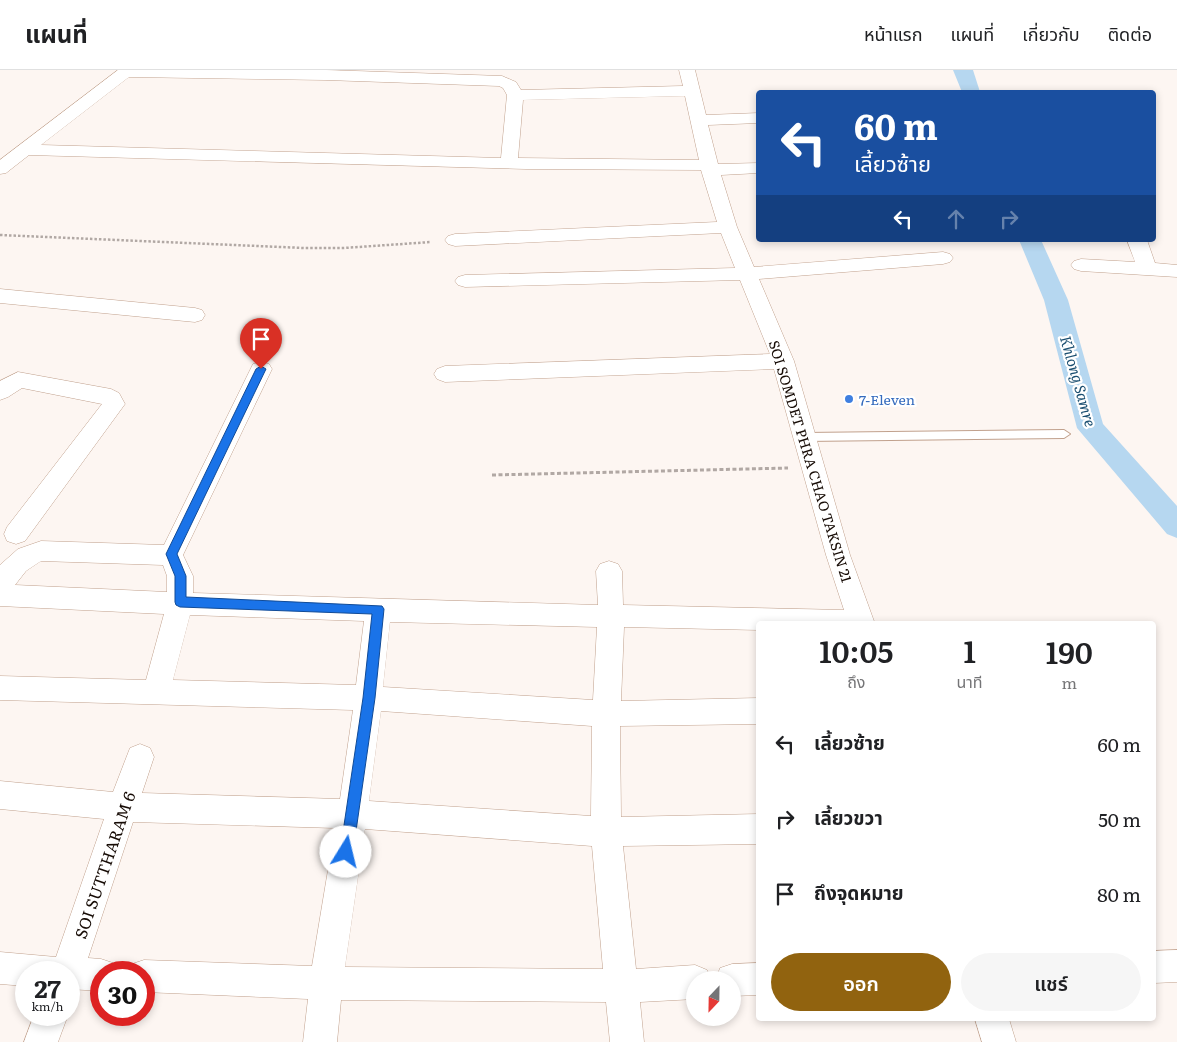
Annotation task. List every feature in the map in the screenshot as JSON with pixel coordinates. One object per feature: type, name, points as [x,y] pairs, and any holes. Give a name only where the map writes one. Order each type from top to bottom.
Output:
[{"type":"street","name":"SOI SOMDET PHRA CHAO TAKSIN 21","points":[[687,70],[709,168],[728,227],[783,361],[838,555],[861,621]]},
{"type":"street","points":[[0,169],[127,71],[365,73],[502,81],[510,86],[515,95],[509,163]]},
{"type":"street","points":[[515,95],[691,91]]},
{"type":"street","points":[[699,120],[756,118]]},
{"type":"street","points":[[25,150],[756,168]]},
{"type":"street","points":[[455,240],[728,227]]},
{"type":"street","points":[[1139,242],[1147,269]]},
{"type":"street","points":[[465,281],[747,274],[943,258]]},
{"type":"street","points":[[1081,265],[1177,271]]},
{"type":"street","points":[[0,296],[195,315]]},
{"type":"street","points":[[445,374],[783,361]]},
{"type":"street","points":[[156,692],[180,602],[180,576],[171,554],[261,369]]},
{"type":"street","points":[[0,392],[18,380],[28,380],[102,395],[111,399],[114,404],[14,540],[10,571],[0,586]]},
{"type":"street","points":[[14,540],[41,551],[171,554]]},
{"type":"street","points":[[609,571],[610,616],[606,714],[606,832],[627,1042]]},
{"type":"street","points":[[0,594],[144,603],[180,602],[790,621]]},
{"type":"street","points":[[320,1042],[325,983],[369,698],[378,609]]},
{"type":"street","points":[[0,688],[369,698],[606,714],[756,711]]},
{"type":"street","name":"SOI SUTTHARAM 6","points":[[72,961],[140,757]]},
{"type":"street","points":[[0,796],[123,808],[352,814],[606,832],[756,829]]},
{"type":"street","points":[[1156,967],[1177,966]]},
{"type":"street","points":[[0,968],[15,969]]},
{"type":"street","points":[[155,976],[325,983],[622,986],[686,982]]},
{"type":"street","points":[[741,980],[756,979]]},
{"type":"street","points":[[993,1021],[1000,1042]]},
{"type":"street","points":[[41,1042],[47,1026]]},
{"type":"lane","points":[[805,437],[1064,434]]},
{"type":"path","points":[[0,235],[304,248],[344,248],[455,240]]},
{"type":"path","points":[[492,475],[814,468]]},
{"type":"waterway","name":"Khlong Samre","points":[[963,70],[970,90]]},
{"type":"waterway","name":"Khlong Samre","points":[[1031,242],[1056,300],[1091,428],[1177,526]]},
{"type":"place","name":"7-Eleven","points":[[849,399]]},
{"type":"route","points":[[261,369],[171,554],[180,576],[180,602],[378,609],[369,698],[346,852]]}]
